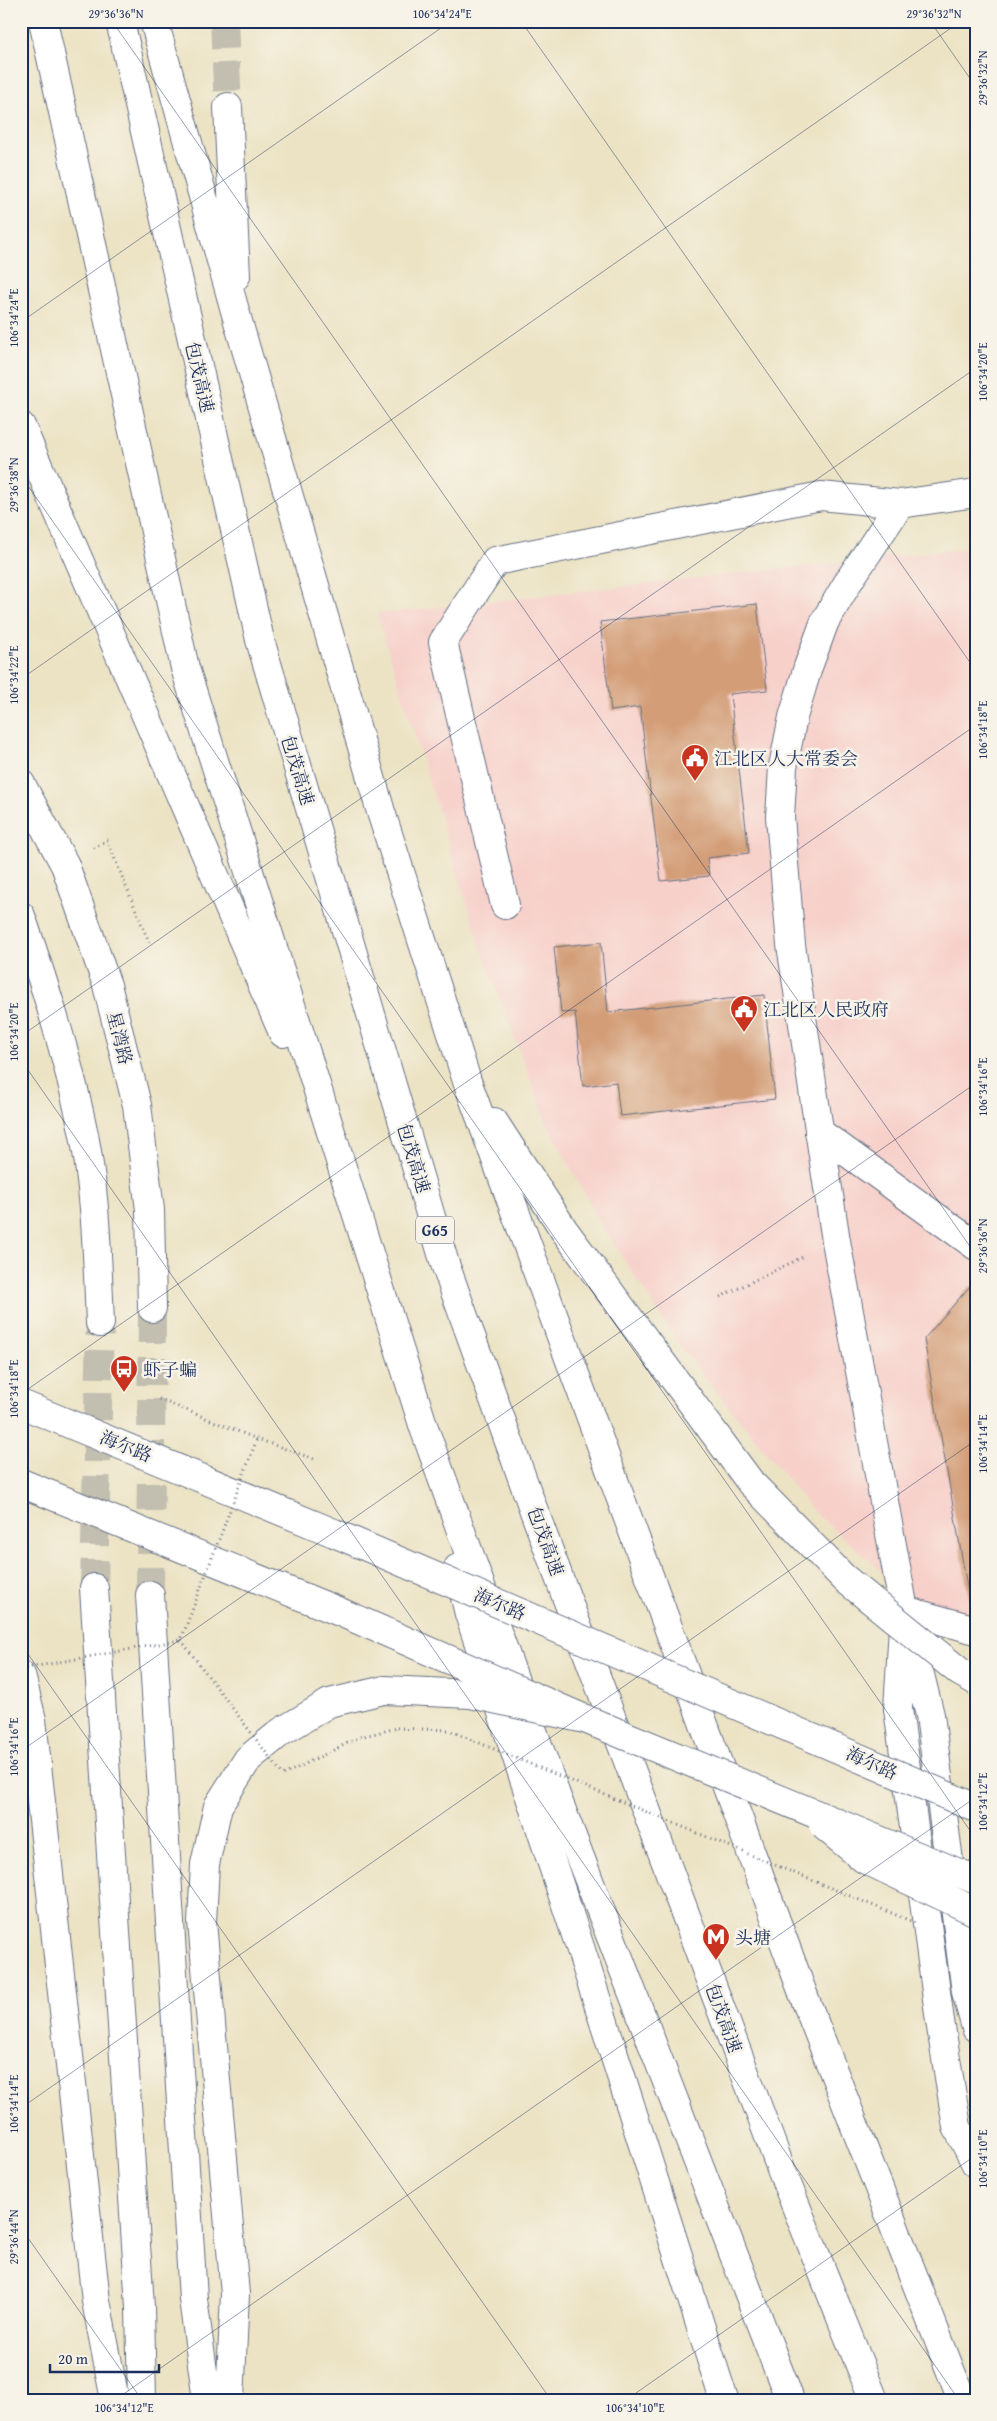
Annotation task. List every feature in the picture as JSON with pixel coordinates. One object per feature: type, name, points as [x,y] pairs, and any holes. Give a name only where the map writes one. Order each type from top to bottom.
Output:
[{"type":"main road","points":[[43,21],[184,668],[424,1428],[556,1795],[790,2400]]},
{"type":"main road","name":"包茂高速","points":[[120,21],[260,640],[445,1264],[538,1520],[777,2160],[874,2400]]},
{"type":"main road","points":[[154,21],[239,325],[381,812],[467,1081],[805,1999],[962,2400]]},
{"type":"main road","points":[[228,107],[239,325]]},
{"type":"main road","points":[[21,426],[343,1170]]},
{"type":"main road","points":[[505,905],[443,642],[495,561],[821,496],[900,504],[976,493]]},
{"type":"main road","points":[[900,504],[850,579],[825,621],[793,717],[784,767],[780,818],[791,945],[836,1241],[904,1610],[930,1716],[966,1992],[976,2028]]},
{"type":"main road","name":"星湾路","points":[[21,784],[65,865],[107,985],[137,1105],[150,1210],[152,1308]]},
{"type":"main road","points":[[21,916],[54,1009],[81,1118],[96,1221],[100,1323]]},
{"type":"main road","points":[[467,1081],[564,1230],[751,1483],[844,1578],[960,1672],[976,1681]]},
{"type":"main road","points":[[819,1132],[976,1246]]},
{"type":"main road","name":"海尔路","points":[[21,1404],[334,1533],[976,1808]]},
{"type":"main road","points":[[424,1428],[469,1614],[580,1947],[724,2400]]},
{"type":"main road","points":[[21,1483],[340,1612],[585,1719],[976,1880]]},
{"type":"main road","points":[[94,1588],[140,2307],[142,2400]]},
{"type":"main road","points":[[150,1595],[192,2299],[207,2400]]},
{"type":"main road","points":[[904,1610],[976,1630]]},
{"type":"main road","points":[[904,1610],[898,1709],[940,2020],[957,2126],[976,2164]]},
{"type":"main road","points":[[21,1675],[32,1720],[96,2301],[115,2400]]},
{"type":"main road","points":[[230,2400],[235,2294],[202,1922],[205,1864],[218,1806],[248,1759],[281,1732],[328,1702],[384,1690],[472,1694],[585,1719]]},
{"type":"main road","points":[[805,1809],[864,1859],[976,1912]]},
{"type":"path","points":[[65,865],[107,840],[150,942]]},
{"type":"path","points":[[720,1297],[836,1241]]},
{"type":"path","points":[[160,1399],[257,1439],[314,1459]]},
{"type":"path","points":[[181,1640],[257,1439]]},
{"type":"path","points":[[21,1669],[181,1640]]},
{"type":"path","points":[[181,1640],[283,1775],[360,1738],[397,1728],[448,1730],[922,1926]]},
{"type":"shaded area","name":"江北区人民政府","points":[[976,547],[976,1649],[951,1632],[813,1511],[680,1346],[599,1221],[546,1121],[480,945],[377,614]]},
{"type":"building","name":"江北区人大常委会","points":[[757,604],[767,690],[730,694],[749,853],[707,858],[709,876],[661,881],[640,707],[611,711],[600,622]]},
{"type":"building","points":[[601,942],[608,1012],[764,995],[775,1099],[620,1116],[616,1082],[583,1086],[575,1012],[561,1013],[554,947]]},
{"type":"building","points":[[970,1286],[976,1290],[976,1600],[969,1598],[924,1339]]},
{"type":"tunnel","points":[[224,21],[228,107]]},
{"type":"tunnel","points":[[150,1595],[152,1308]]},
{"type":"tunnel","points":[[94,1588],[100,1323]]},
{"type":"place","name":"江北区人大常委会","points":[[695,782]]},
{"type":"place","name":"江北区人民政府","points":[[744,1033]]},
{"type":"place","name":"虾子蝙","points":[[124,1393]]},
{"type":"place","name":"头塘","points":[[716,1961]]}]
